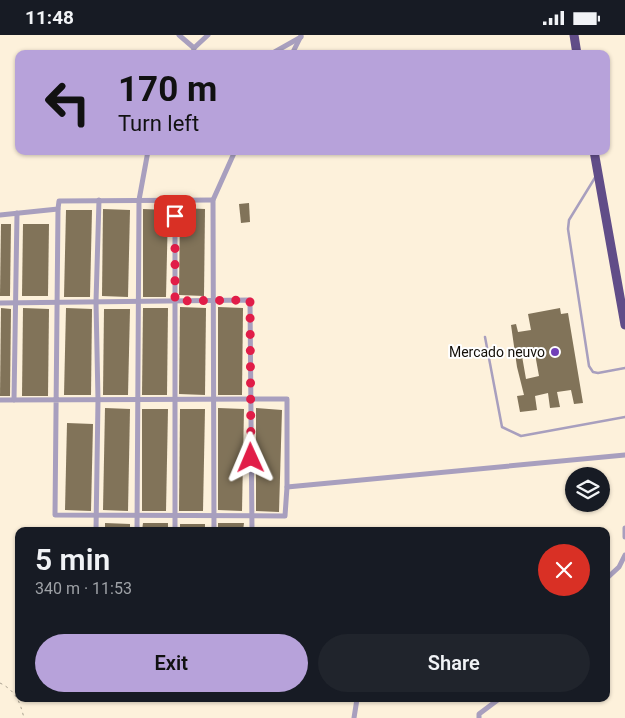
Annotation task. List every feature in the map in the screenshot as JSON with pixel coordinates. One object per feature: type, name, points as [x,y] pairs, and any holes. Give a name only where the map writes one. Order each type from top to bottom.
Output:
[{"type":"highway","points":[[574,35],[576,50]]},
{"type":"highway","points":[[595,155],[625,325]]},
{"type":"street","points":[[179,35],[193,50]]},
{"type":"street","points":[[195,50],[208,35]]},
{"type":"street","points":[[278,50],[302,36]]},
{"type":"street","points":[[294,50],[302,36]]},
{"type":"street","points":[[137,527],[139,200],[147,155]]},
{"type":"street","points":[[214,527],[212,200],[233,155]]},
{"type":"street","points":[[175,199],[175,527]]},
{"type":"street","points":[[96,527],[98,400],[96,302],[99,200]]},
{"type":"street","points":[[0,400],[56,400],[98,400],[138,400],[175,400],[214,400],[287,399],[287,487],[285,516],[55,515],[56,400],[58,209],[59,201],[212,200]]},
{"type":"street","points":[[0,215],[58,209]]},
{"type":"street","points":[[14,400],[17,213]]},
{"type":"street","points":[[0,303],[250,300],[252,527]]},
{"type":"street","points":[[287,487],[625,455]]},
{"type":"street","points":[[625,528],[625,537]]},
{"type":"street","points":[[610,575],[619,567],[625,555]]},
{"type":"street","points":[[354,718],[357,702]]},
{"type":"street","points":[[478,718],[479,714],[495,702]]},
{"type":"lane","points":[[598,173],[569,220],[568,229],[589,366],[593,372],[598,373],[625,368]]},
{"type":"lane","points":[[485,337],[502,427],[521,436],[625,417]]},
{"type":"path","points":[[0,683],[15,694]]},
{"type":"path","points":[[20,702],[24,718]]},
{"type":"building","points":[[249,203],[250,222],[241,223],[239,204]]},
{"type":"building","points":[[180,208],[205,209],[204,296],[179,295]]},
{"type":"building","points":[[103,209],[130,210],[128,297],[102,296]]},
{"type":"building","points":[[143,209],[168,210],[166,297],[143,297]]},
{"type":"building","points":[[66,210],[92,210],[90,297],[64,297]]},
{"type":"building","points":[[1,224],[11,224],[10,296],[0,296]]},
{"type":"building","points":[[23,224],[49,224],[48,296],[22,296]]},
{"type":"building","points":[[180,307],[206,308],[205,395],[179,394]]},
{"type":"building","points":[[218,307],[243,308],[242,395],[218,395]]},
{"type":"building","points":[[1,308],[11,309],[10,396],[0,396]]},
{"type":"building","points":[[23,308],[49,309],[48,396],[22,396]]},
{"type":"building","points":[[66,308],[92,309],[91,395],[64,395]]},
{"type":"building","points":[[143,308],[168,308],[167,395],[142,395]]},
{"type":"building","name":"Mercado neuvo","points":[[560,308],[561,314],[568,313],[583,403],[574,404],[571,390],[557,392],[560,407],[550,408],[548,393],[535,396],[537,410],[520,412],[517,396],[524,395],[517,367],[511,325],[516,324],[518,332],[531,330],[528,314]],"holes":[[[535,354],[539,376],[526,379],[522,356]]]},
{"type":"building","points":[[104,309],[130,309],[128,395],[103,395]]},
{"type":"building","points":[[105,408],[130,409],[128,511],[103,510]]},
{"type":"building","points":[[218,408],[244,409],[242,511],[218,510]]},
{"type":"building","points":[[256,408],[282,410],[279,512],[256,511]]},
{"type":"building","points":[[142,409],[168,409],[166,511],[142,511]]},
{"type":"building","points":[[180,409],[205,409],[203,511],[179,511]]},
{"type":"building","points":[[67,423],[93,424],[91,511],[65,510]]},
{"type":"building","points":[[105,523],[130,524],[130,527],[105,527]]},
{"type":"building","points":[[143,523],[168,523],[168,527],[142,527]]},
{"type":"building","points":[[218,523],[244,523],[244,527],[218,527]]},
{"type":"building","points":[[180,524],[205,524],[205,527],[180,527]]},
{"type":"place","name":"Mercado neuvo","points":[[555,352]]},
{"type":"route","points":[[175,216],[175,301],[250,300],[251,458]]}]
